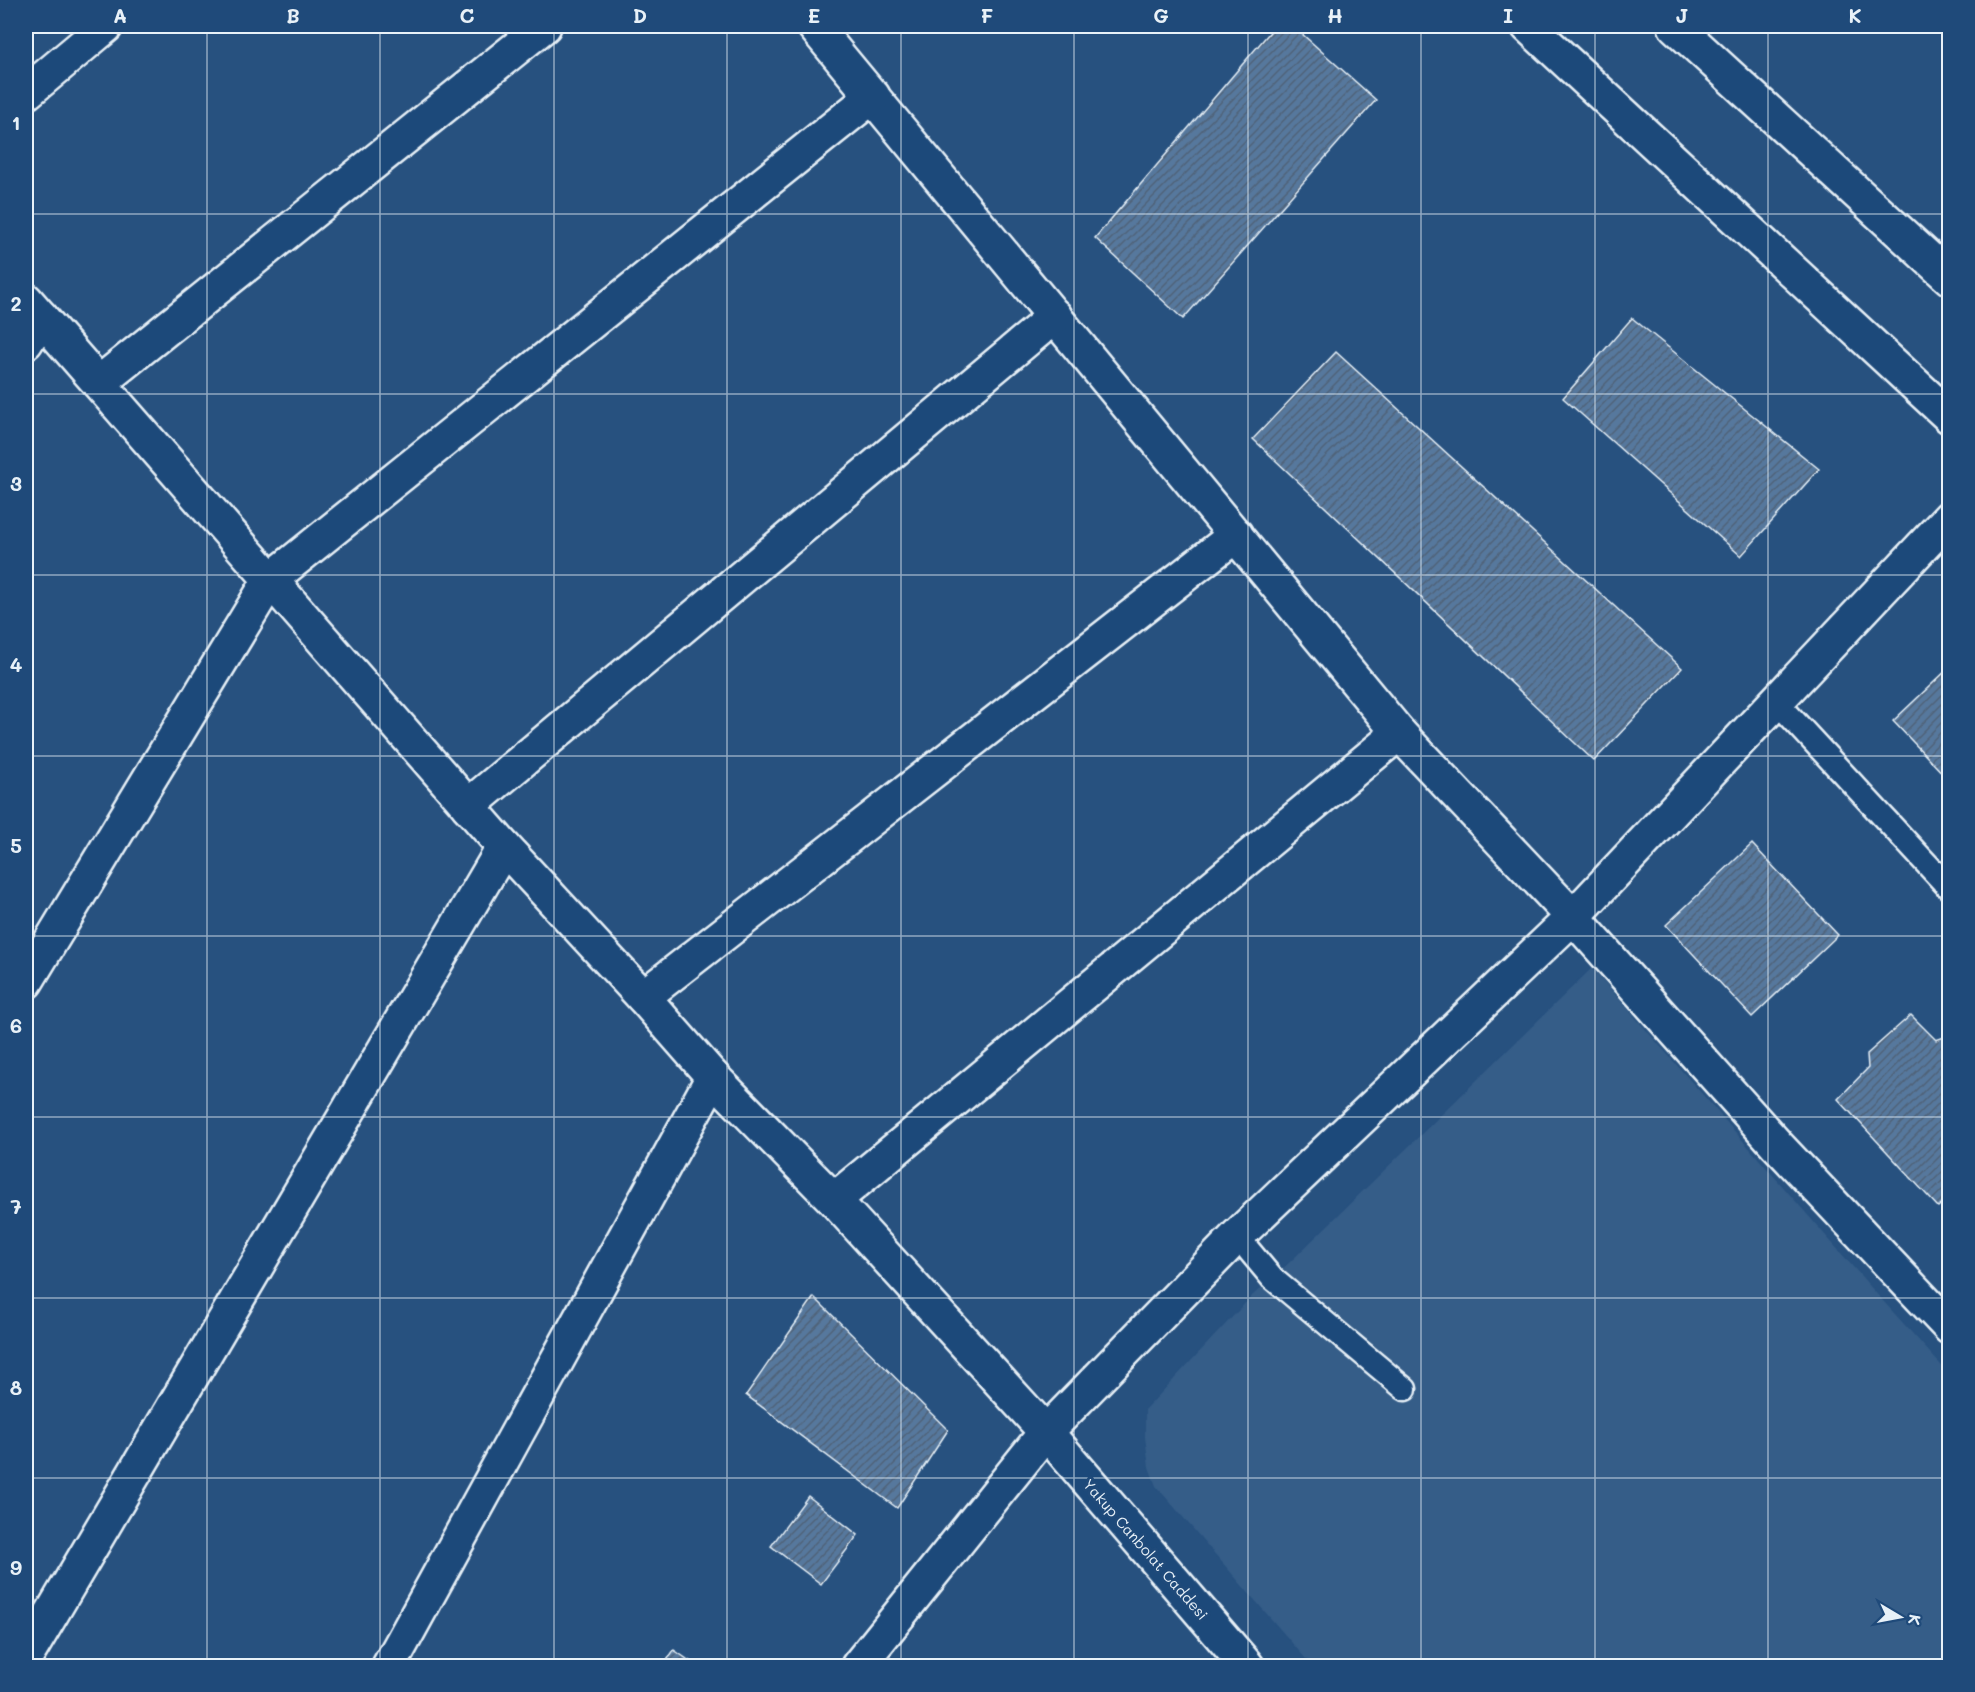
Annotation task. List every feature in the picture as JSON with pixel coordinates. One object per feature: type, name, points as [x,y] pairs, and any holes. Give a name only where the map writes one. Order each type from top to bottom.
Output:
[{"type":"street","points":[[26,93],[106,26]]},
{"type":"street","points":[[99,383],[544,26]]},
{"type":"street","points":[[814,26],[1399,733],[1573,917],[1777,1145],[1950,1328]]},
{"type":"street","points":[[1528,26],[1950,417]]},
{"type":"street","points":[[1675,26],[1950,278]]},
{"type":"street","points":[[26,982],[270,580],[873,96]]},
{"type":"street","points":[[468,806],[1055,316]]},
{"type":"street","name":"Yakup Canbolat Caddesi","points":[[31,320],[99,383],[504,847],[643,997],[713,1077],[834,1200],[1046,1432],[1247,1666]]},
{"type":"street","points":[[858,1666],[1046,1432],[1237,1236],[1573,917],[1950,516]]},
{"type":"street","points":[[643,997],[1236,535]]},
{"type":"street","points":[[834,1200],[1399,733]]},
{"type":"street","points":[[26,1657],[504,847]]},
{"type":"street","points":[[388,1666],[713,1077]]},
{"type":"lane","points":[[1776,701],[1950,889]]},
{"type":"lane","points":[[1237,1236],[1272,1278],[1405,1389]]},
{"type":"shaded area","points":[[1592,968],[1949,1374],[1949,1666],[1312,1666],[1156,1486],[1149,1467],[1145,1437],[1145,1410],[1253,1295],[1289,1263]]},
{"type":"building","points":[[1275,26],[1293,26],[1376,100],[1183,319],[1095,238]]},
{"type":"building","points":[[1632,318],[1819,469],[1741,556],[1563,398]]},
{"type":"building","points":[[1336,352],[1682,668],[1594,761],[1253,439]]},
{"type":"building","points":[[1950,667],[1950,781],[1893,721]]},
{"type":"building","points":[[1752,844],[1838,935],[1752,1017],[1666,925]]},
{"type":"building","points":[[1911,1015],[1936,1040],[1950,1035],[1950,1196],[1938,1207],[1838,1099],[1868,1068],[1867,1054]]},
{"type":"building","points":[[814,1297],[948,1430],[897,1508],[746,1395]]},
{"type":"building","points":[[808,1496],[858,1535],[821,1584],[771,1546]]},
{"type":"building","points":[[674,1650],[697,1666],[663,1666]]}]
